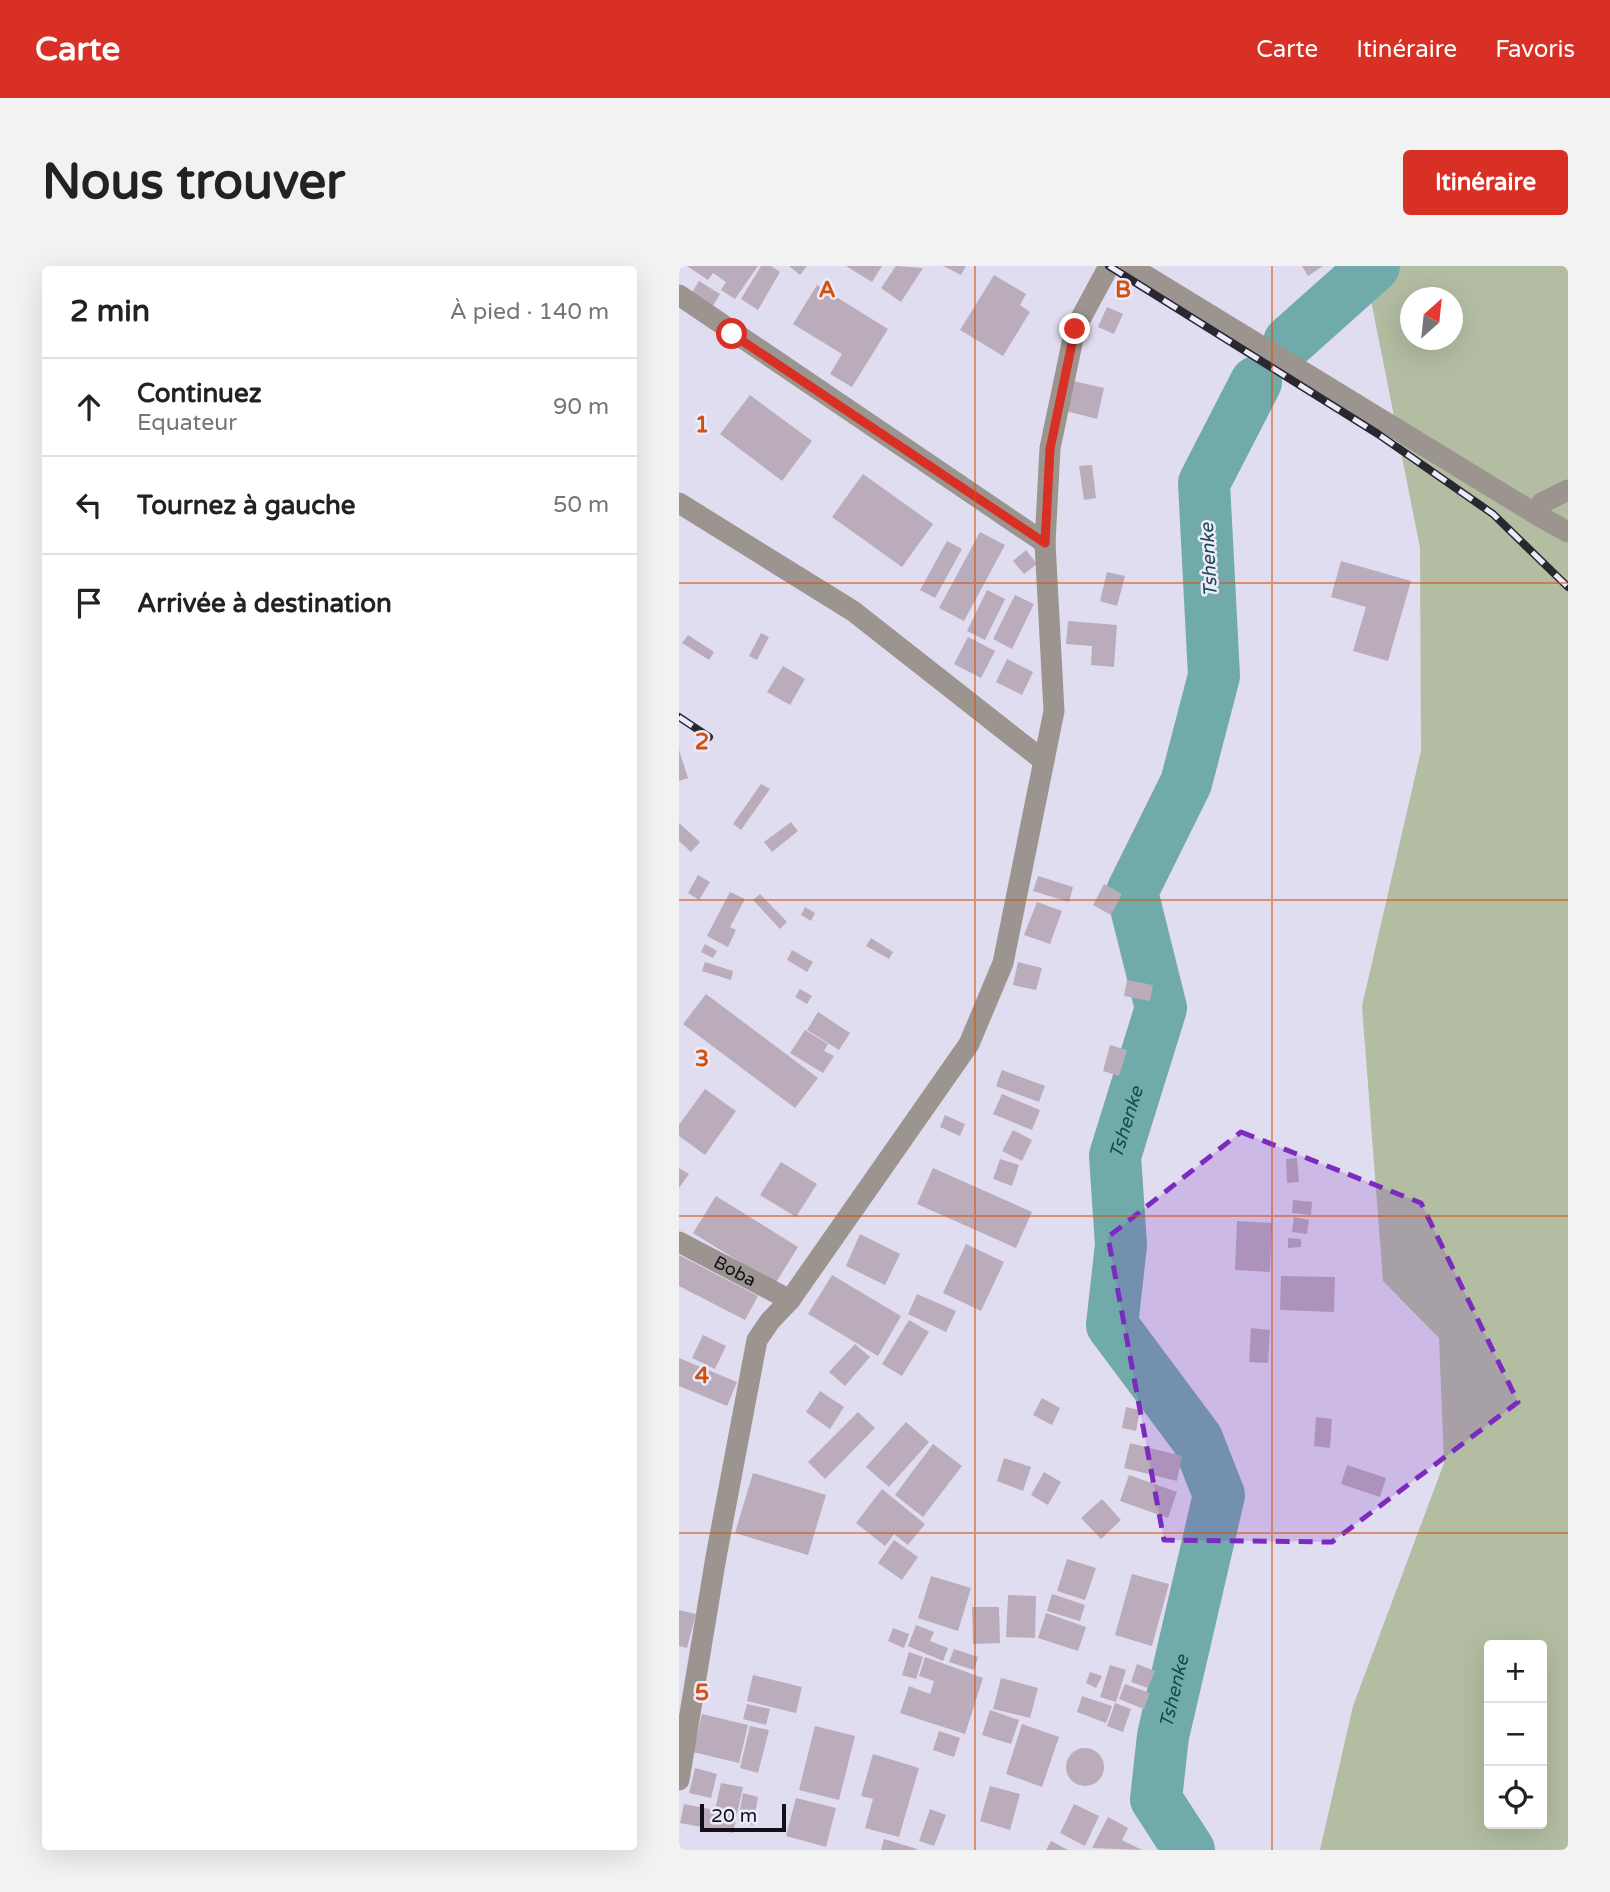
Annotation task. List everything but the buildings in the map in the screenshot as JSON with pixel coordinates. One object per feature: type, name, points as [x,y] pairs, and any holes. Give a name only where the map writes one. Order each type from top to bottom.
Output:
[{"type":"street","points":[[679,1780],[716,1557],[757,1340],[769,1321],[790,1300],[969,1044],[1003,962],[1054,711],[1045,543],[1050,449],[1061,385],[1075,329],[1109,266]]},
{"type":"street","points":[[1130,266],[1539,516],[1568,531]]},
{"type":"street","points":[[679,295],[1045,543]]},
{"type":"street","points":[[1539,516],[1542,502],[1568,490]]},
{"type":"street","points":[[679,503],[853,611],[1044,761]]},
{"type":"street","name":"Boba","points":[[679,1242],[790,1300]]},
{"type":"highlighted area","points":[[1241,1132],[1421,1203],[1518,1402],[1332,1542],[1164,1540],[1108,1237]]},
{"type":"green space","points":[[1400,266],[1568,266],[1568,1850],[1320,1850],[1353,1706],[1444,1463],[1439,1338],[1383,1281],[1362,1006],[1421,751],[1420,548],[1369,290]]},
{"type":"waterway","name":"Tshenke","points":[[1289,342],[1374,266]]},
{"type":"waterway","name":"Tshenke","points":[[1189,1850],[1156,1799],[1163,1736],[1219,1495],[1197,1439],[1112,1325],[1121,1245],[1115,1156],[1161,1008],[1132,892],[1186,783],[1214,676],[1204,483],[1256,382]]},
{"type":"railway","points":[[1109,266],[1378,434],[1493,514],[1568,587]]},
{"type":"railway","points":[[679,717],[709,737]]},
{"type":"route","points":[[732,334],[1045,543],[1050,449],[1061,385],[1075,329]]}]
